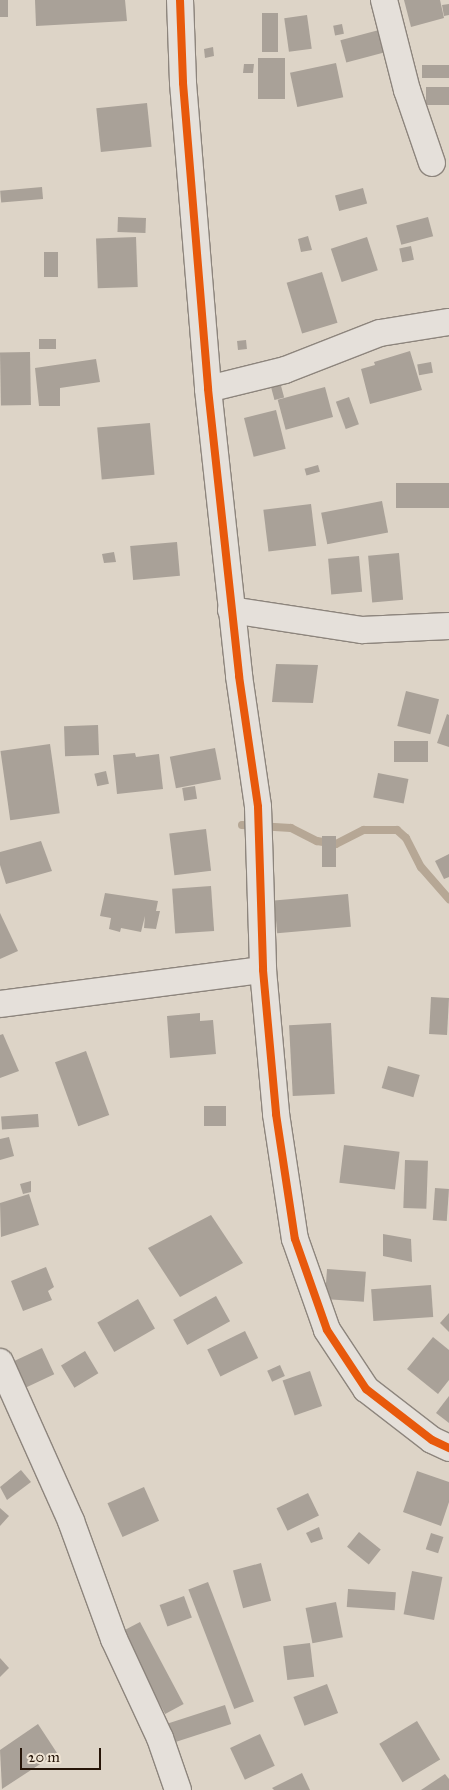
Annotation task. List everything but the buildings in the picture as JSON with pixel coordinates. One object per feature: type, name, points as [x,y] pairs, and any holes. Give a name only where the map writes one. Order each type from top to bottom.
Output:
[{"type":"street","points":[[180,0],[183,83],[208,389],[231,610],[258,807],[263,970],[276,1114],[295,1239],[327,1330],[366,1389],[432,1440],[449,1448]]},
{"type":"street","points":[[384,0],[407,90],[432,163]]},
{"type":"street","points":[[208,389],[285,370],[380,333],[449,322]]},
{"type":"street","points":[[231,610],[362,630],[449,626]]},
{"type":"street","points":[[0,1004],[263,970]]},
{"type":"street","points":[[0,1362],[71,1521],[114,1639],[160,1738],[178,1790]]},
{"type":"waterway","points":[[242,825],[291,828],[317,841],[336,844],[364,830],[397,830],[406,838],[421,867],[449,899]]},
{"type":"cycle path","points":[[180,0],[183,83],[208,389],[239,676],[258,807],[263,970],[276,1114],[295,1239],[327,1330],[366,1389],[432,1440],[449,1448]]}]
